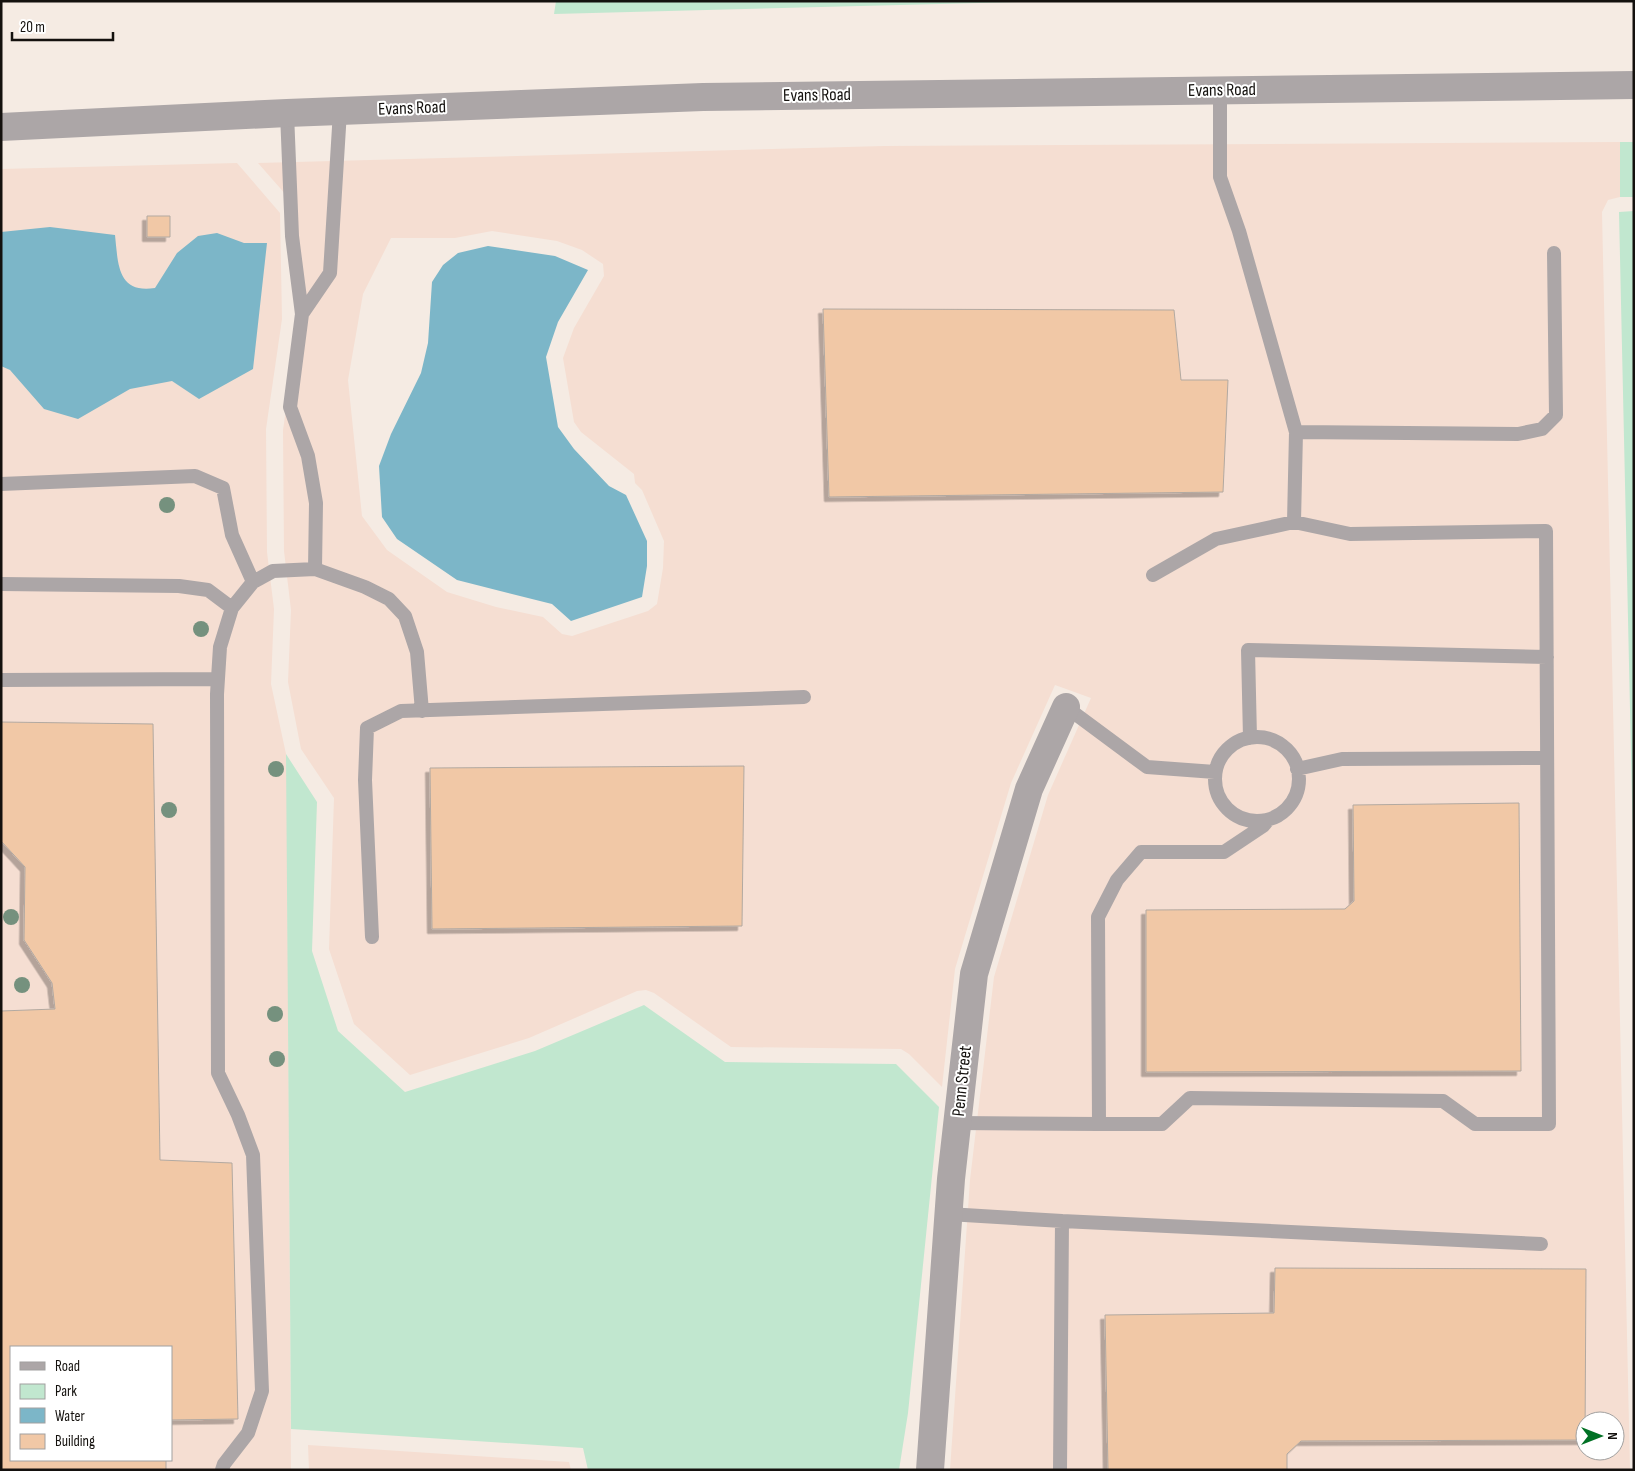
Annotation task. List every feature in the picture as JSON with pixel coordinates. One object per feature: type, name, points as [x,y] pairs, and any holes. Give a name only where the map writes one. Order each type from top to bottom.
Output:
[{"type":"street","name":"Evans Road","points":[[1,127],[287,113],[722,97],[1634,85]]},
{"type":"street","name":"Penn Street","points":[[930,1470],[948,1214],[974,974],[1028,789],[1066,707]]},
{"type":"lane","points":[[1220,90],[1220,177],[1240,231],[1296,432],[1294,522]]},
{"type":"lane","points":[[302,314],[330,274],[340,111]]},
{"type":"lane","points":[[287,113],[292,236],[302,314],[290,407],[308,456],[316,503],[315,569]]},
{"type":"lane","points":[[1296,432],[1518,434],[1542,429],[1556,415],[1554,253]]},
{"type":"lane","points":[[1,484],[195,476],[224,488],[232,535],[253,582]]},
{"type":"lane","points":[[957,1123],[1162,1124],[1190,1098],[1443,1101],[1474,1124],[1549,1124],[1546,531],[1350,534],[1294,522],[1216,539],[1153,575]]},
{"type":"lane","points":[[222,1470],[224,1464],[248,1433],[262,1391],[253,1155],[238,1115],[218,1074],[217,680],[220,647],[232,608],[253,582],[273,571],[315,569],[365,587],[389,599],[405,616],[417,652],[422,711]]},
{"type":"lane","points":[[1,584],[179,586],[208,590],[232,608]]},
{"type":"lane","points":[[1250,738],[1248,650],[1548,657]]},
{"type":"lane","points":[[1,680],[217,680]]},
{"type":"lane","points":[[372,937],[365,780],[366,728],[401,711],[804,697]]},
{"type":"lane","points":[[1066,707],[1147,766],[1215,772]]},
{"type":"lane","points":[[1099,1124],[1098,917],[1117,880],[1141,852],[1224,852],[1282,812],[1295,796],[1298,783],[1297,769],[1292,756],[1282,746],[1270,739],[1243,739],[1230,746],[1222,756],[1215,772],[1218,796],[1225,808],[1236,816],[1249,821],[1268,820]]},
{"type":"lane","points":[[1297,769],[1342,758],[1548,758]]},
{"type":"lane","points":[[948,1214],[1541,1244]]},
{"type":"lane","points":[[1060,1470],[1062,1221]]},
{"type":"shaded area","points":[[1620,142],[1620,197],[1608,200],[1602,212],[1630,1470],[950,1470],[970,1180],[994,977],[1048,795],[1091,698],[1055,685],[1011,783],[955,969],[942,1087],[909,1054],[901,1049],[731,1047],[654,993],[646,990],[637,991],[529,1038],[410,1075],[354,1024],[329,949],[334,798],[301,749],[288,682],[291,610],[284,551],[283,430],[299,320],[294,204],[258,163],[884,146]],"holes":[[[492,231],[557,241],[582,250],[603,264],[604,276],[574,328],[563,358],[574,422],[581,432],[634,474],[635,483],[642,490],[664,541],[663,568],[657,604],[648,611],[572,636],[562,634],[543,617],[496,607],[447,592],[387,550],[362,516],[348,380],[363,294],[391,238],[455,238]]]},
{"type":"shaded area","points":[[237,163],[280,213],[282,319],[266,429],[267,552],[274,609],[271,684],[286,754],[287,779],[291,1470],[1,1470],[1,169]]},
{"type":"shaded area","points":[[308,1445],[569,1462],[571,1470],[309,1470]]},
{"type":"green space","points":[[556,1],[1052,1],[554,14]]},
{"type":"green space","points":[[1620,142],[1634,142],[1634,197],[1620,197]]},
{"type":"green space","points":[[1634,211],[1634,890],[1619,212]]},
{"type":"green space","points":[[286,754],[317,802],[312,951],[338,1031],[405,1092],[535,1051],[644,1005],[725,1062],[896,1064],[939,1107],[908,1413],[899,1470],[588,1470],[583,1448],[291,1429]]},
{"type":"water","points":[[50,227],[115,235],[117,256],[122,274],[126,281],[142,289],[155,288],[177,253],[198,236],[217,233],[244,243],[267,243],[253,369],[199,399],[172,381],[130,389],[78,419],[44,409],[10,370],[1,366],[1,232]]},
{"type":"water","points":[[488,246],[555,256],[588,270],[558,322],[546,357],[558,427],[574,449],[609,486],[626,495],[647,541],[647,566],[642,597],[571,621],[552,604],[457,580],[397,539],[382,517],[379,466],[391,434],[421,373],[428,343],[432,282],[443,265],[458,253]]},
{"type":"building","points":[[147,216],[170,216],[170,237],[147,237]]},
{"type":"building","points":[[823,309],[1174,310],[1181,380],[1228,380],[1223,492],[829,497]]},
{"type":"building","points":[[1,722],[153,724],[160,1160],[232,1163],[238,1419],[172,1420],[172,1346],[10,1346],[10,1461],[166,1461],[166,1470],[1,1470],[1,1011],[55,1009],[52,983],[24,940],[25,867],[1,841]]},
{"type":"building","points":[[744,766],[742,926],[432,929],[430,768]]},
{"type":"building","points":[[1519,803],[1521,1071],[1146,1072],[1146,910],[1345,909],[1354,901],[1353,805]]},
{"type":"building","points":[[1275,1268],[1586,1269],[1585,1411],[1575,1411],[1575,1440],[1301,1441],[1287,1454],[1287,1470],[1108,1470],[1105,1315],[1274,1313]]}]
